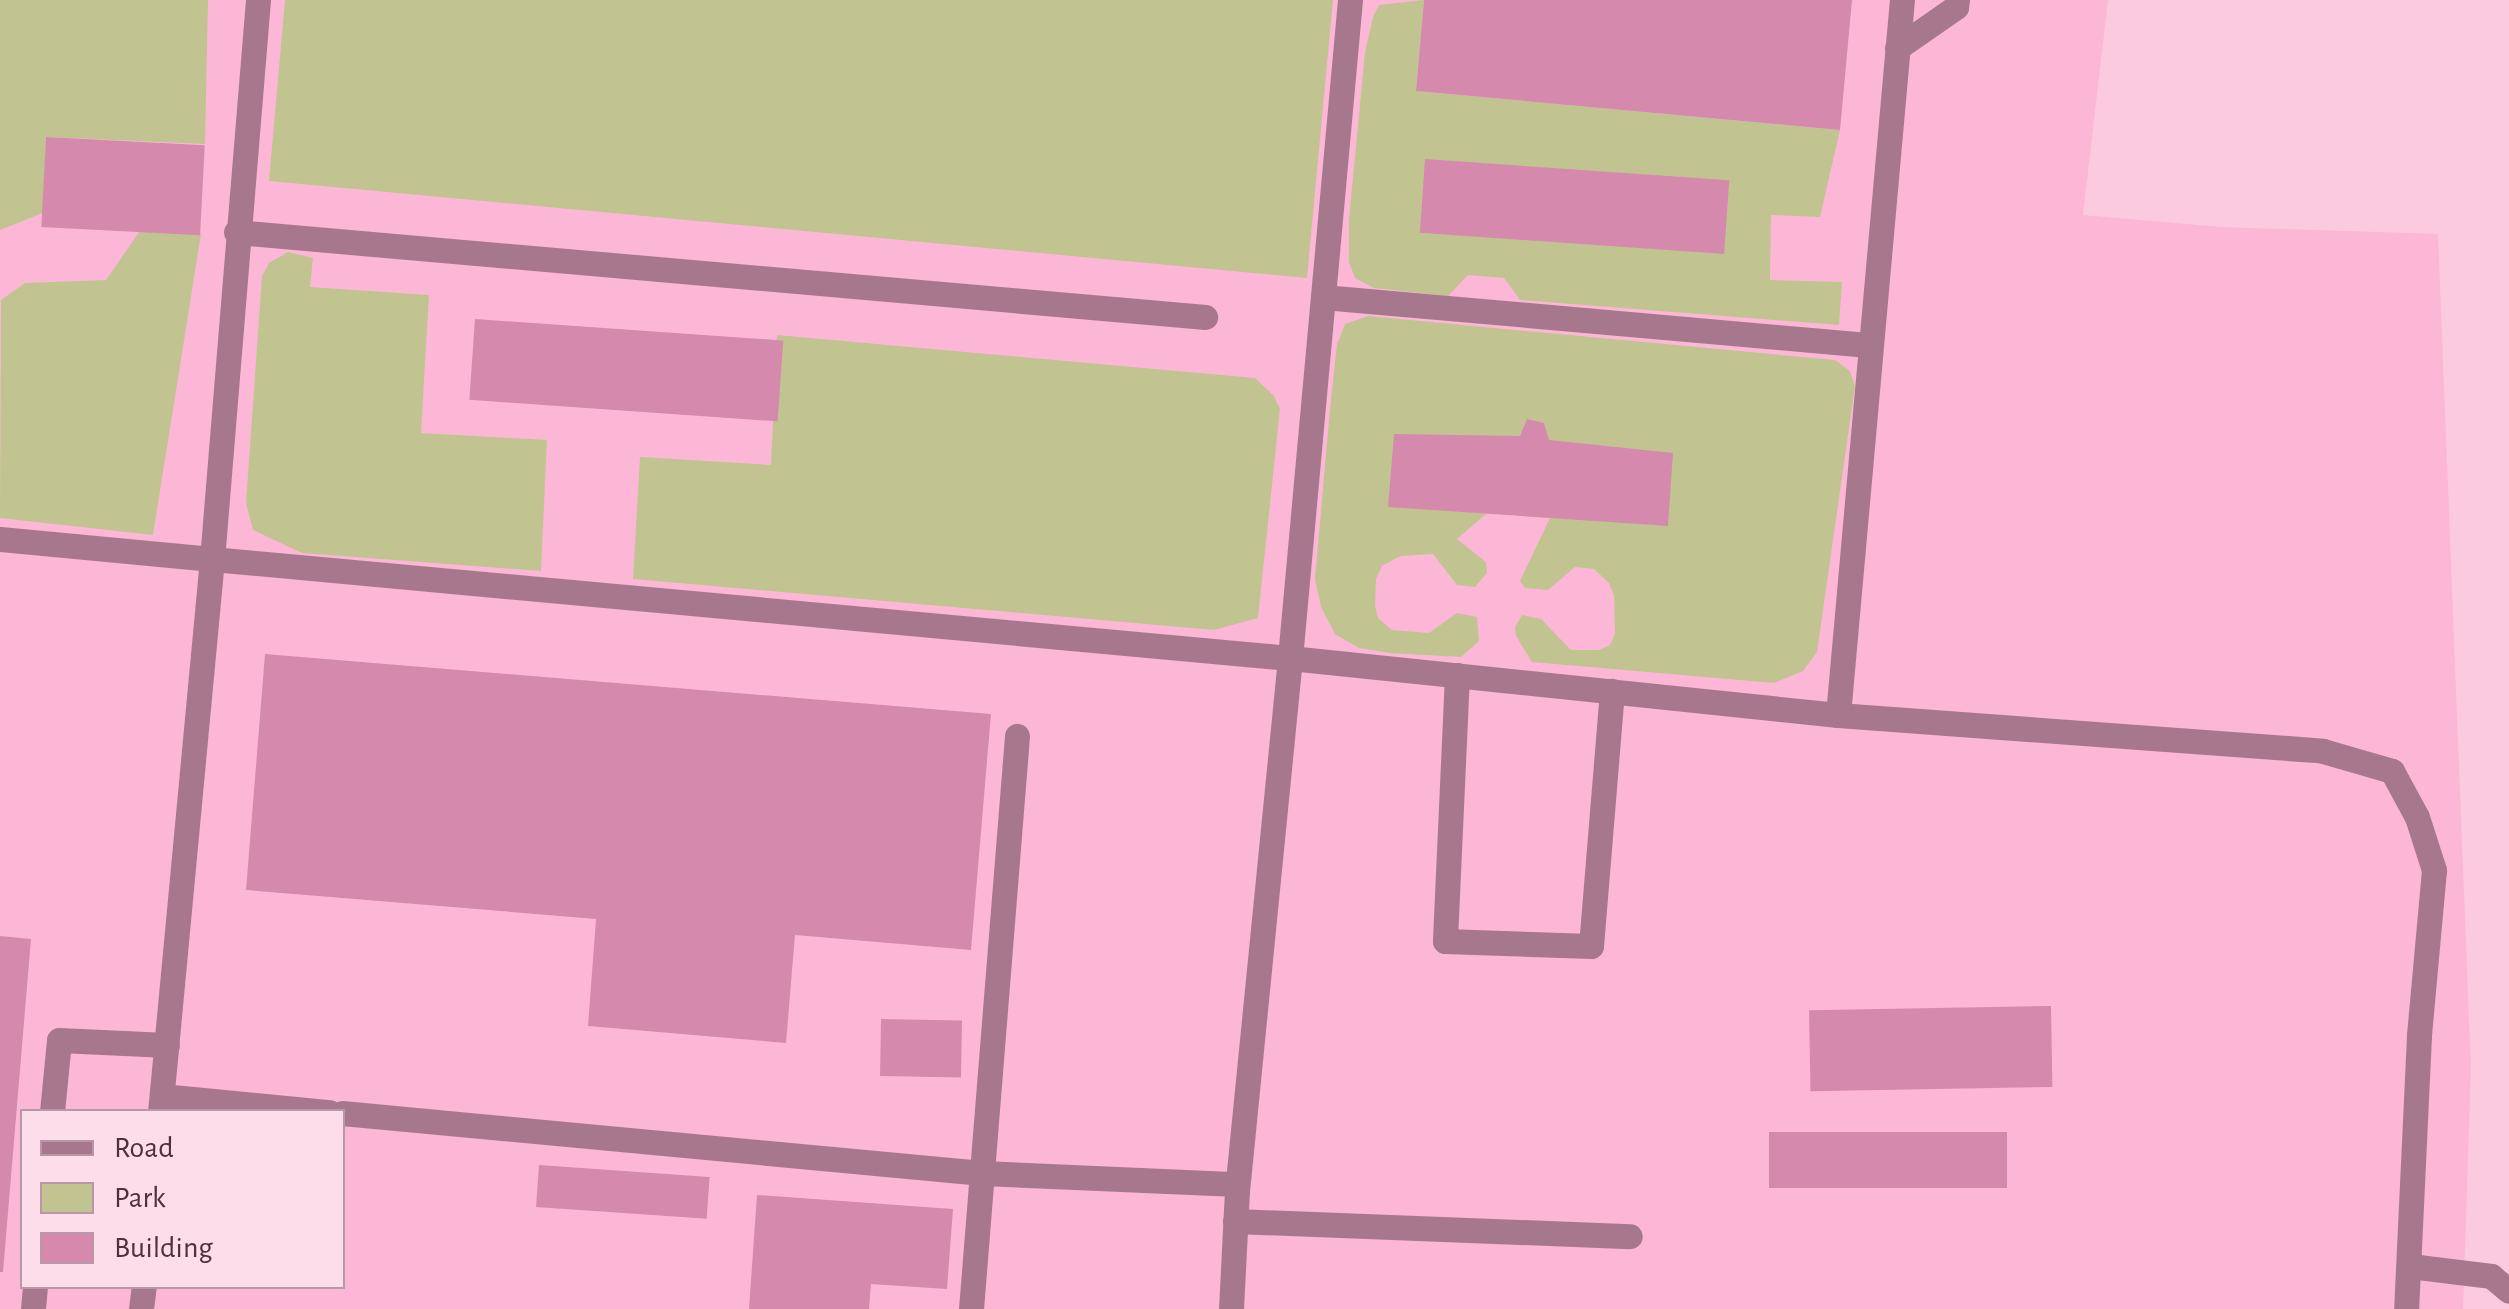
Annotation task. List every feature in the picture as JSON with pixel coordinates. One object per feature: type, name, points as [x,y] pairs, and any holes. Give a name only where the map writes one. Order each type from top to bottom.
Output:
[{"type":"lane","points":[[258,0],[212,559],[161,1104],[265,1109]]},
{"type":"lane","points":[[1231,1309],[1238,1184],[1350,0]]},
{"type":"lane","points":[[1838,715],[1868,345],[1902,0]]},
{"type":"lane","points":[[1897,48],[1956,7],[1957,0]]},
{"type":"lane","points":[[236,232],[1204,318]]},
{"type":"lane","points":[[1323,296],[1868,345]]},
{"type":"lane","points":[[0,539],[1290,658],[1838,715],[2323,752],[2392,771],[2418,817],[2434,870],[2419,1036],[2406,1309]]},
{"type":"lane","points":[[1457,675],[1444,940],[1591,946],[1612,691]]},
{"type":"lane","points":[[971,1309],[1017,736]]},
{"type":"lane","points":[[52,1109],[59,1040],[167,1045]]},
{"type":"lane","points":[[345,1113],[982,1174],[1238,1184]]},
{"type":"lane","points":[[1236,1221],[1630,1236]]},
{"type":"lane","points":[[2410,1266],[2490,1276],[2509,1290]]},
{"type":"shaded area","points":[[0,0],[2108,0],[2083,215],[2221,227],[2438,234],[2471,1069],[2463,1309],[0,1309]]},
{"type":"green space","points":[[0,0],[208,0],[205,144],[46,137],[43,213],[0,230]]},
{"type":"green space","points":[[285,0],[1333,0],[1307,278],[269,181]]},
{"type":"green space","points":[[1424,0],[1416,91],[1840,130],[1820,217],[1771,215],[1770,280],[1842,282],[1839,325],[1520,300],[1504,278],[1468,275],[1448,296],[1374,288],[1355,278],[1349,262],[1349,219],[1365,52],[1373,17],[1379,5]]},
{"type":"green space","points":[[140,231],[201,234],[153,535],[0,518],[1,300],[25,283],[106,280]]},
{"type":"green space","points":[[288,252],[313,258],[310,287],[429,295],[421,433],[547,440],[541,571],[302,553],[253,530],[246,503],[262,276],[269,263]]},
{"type":"green space","points":[[1368,316],[1835,360],[1850,371],[1855,386],[1817,652],[1803,671],[1774,683],[1532,662],[1516,636],[1515,627],[1522,615],[1541,619],[1571,650],[1599,650],[1610,645],[1615,634],[1614,596],[1609,583],[1594,569],[1575,567],[1548,590],[1525,588],[1520,581],[1550,518],[1487,513],[1457,539],[1486,562],[1487,573],[1475,587],[1457,585],[1433,554],[1400,556],[1382,566],[1376,579],[1378,618],[1392,630],[1429,633],[1457,613],[1477,617],[1479,641],[1461,657],[1359,648],[1335,634],[1321,607],[1315,579],[1330,409],[1337,344],[1345,324]]},
{"type":"green space","points":[[777,335],[1255,378],[1274,396],[1280,409],[1258,618],[1214,630],[633,579],[640,457],[771,465]]},
{"type":"building","points":[[1424,0],[1852,0],[1840,130],[1416,91]]},
{"type":"building","points":[[46,137],[205,145],[200,235],[41,227]]},
{"type":"building","points":[[1425,159],[1729,180],[1724,254],[1420,233]]},
{"type":"building","points":[[475,319],[783,341],[778,421],[469,400]]},
{"type":"building","points":[[1527,419],[1544,423],[1549,440],[1673,453],[1668,526],[1388,507],[1394,434],[1520,436]]},
{"type":"building","points":[[265,654],[991,714],[971,950],[795,935],[786,1043],[588,1026],[596,919],[246,890]]},
{"type":"building","points":[[0,936],[31,939],[3,1272],[0,1272]]},
{"type":"building","points":[[2051,1006],[2052,1087],[1810,1091],[1809,1010]]},
{"type":"building","points":[[881,1019],[962,1020],[961,1077],[880,1076]]},
{"type":"building","points":[[1769,1132],[2007,1132],[2007,1188],[1769,1188]]},
{"type":"building","points":[[539,1165],[710,1177],[707,1219],[536,1207]]},
{"type":"building","points":[[757,1195],[953,1209],[947,1289],[871,1284],[869,1309],[749,1309]]}]
